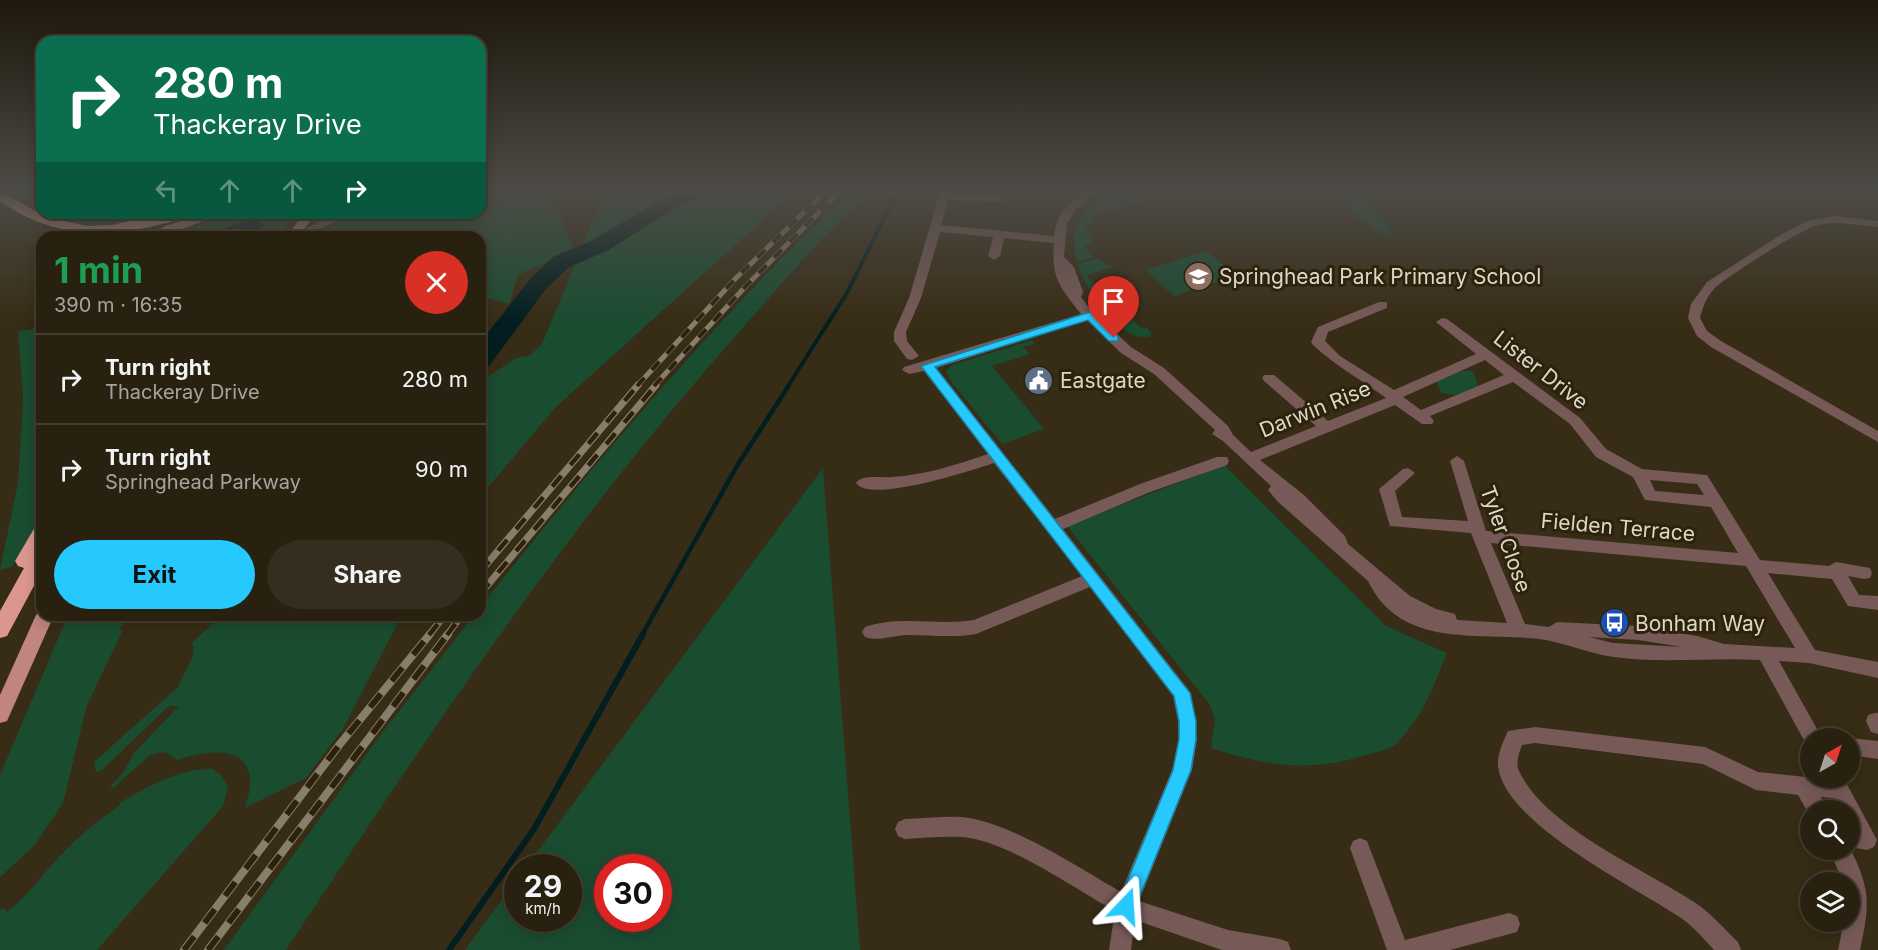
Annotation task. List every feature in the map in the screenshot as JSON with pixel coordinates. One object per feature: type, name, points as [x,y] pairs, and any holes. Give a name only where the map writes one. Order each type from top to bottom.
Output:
[{"type":"highway","points":[[0,604],[36,542]]},
{"type":"highway","points":[[0,630],[36,564]]},
{"type":"main road","points":[[0,715],[42,621]]},
{"type":"street","points":[[934,233],[915,298],[900,332],[910,363],[927,366],[1090,315]]},
{"type":"street","points":[[992,233],[1058,240]]},
{"type":"street","points":[[1059,233],[1059,275],[1090,315],[1126,350],[1129,357],[1186,411],[1228,438],[1250,458],[1269,477],[1274,487],[1296,511],[1341,547],[1376,581],[1381,590],[1415,620],[1442,627],[1463,625],[1541,632],[1613,650],[1681,655],[1729,651],[1765,652],[1809,656],[1878,670]]},
{"type":"street","points":[[1791,233],[1711,285],[1697,304],[1694,316],[1701,332],[1716,344],[1878,437]]},
{"type":"street","points":[[994,256],[999,234]]},
{"type":"street","points":[[1383,305],[1323,330],[1318,342],[1335,359],[1367,377],[1424,418],[1514,376]]},
{"type":"street","name":"Lister Drive","points":[[1442,322],[1575,421],[1601,453],[1639,474],[1702,479],[1809,656]]},
{"type":"street","name":"Darwin Rise","points":[[1250,458],[1326,428],[1487,354]]},
{"type":"street","points":[[927,366],[1182,693],[1188,721],[1188,739],[1182,770],[1126,906],[1120,950]]},
{"type":"street","points":[[1269,378],[1326,428]]},
{"type":"street","points":[[864,483],[895,484],[928,480],[999,456]]},
{"type":"street","points":[[1054,526],[1146,488],[1222,461]]},
{"type":"street","name":"Tyler Close","points":[[1457,461],[1479,532],[1518,630]]},
{"type":"street","name":"Fielden Terrace","points":[[1408,473],[1387,489],[1396,522],[1837,573],[1836,568],[1864,573]]},
{"type":"street","name":"Lister Drive","points":[[1639,474],[1650,496],[1718,502]]},
{"type":"street","points":[[1837,573],[1854,601],[1878,603]]},
{"type":"street","points":[[871,632],[907,628],[956,630],[976,627],[1094,578]]},
{"type":"street","points":[[1765,652],[1807,728]]},
{"type":"street","points":[[1878,721],[1875,721],[1878,726]]},
{"type":"street","points":[[1730,950],[1689,910],[1581,846],[1534,805],[1510,776],[1508,754],[1515,737],[1535,735],[1705,756],[1756,781],[1800,787]]},
{"type":"street","points":[[1860,748],[1878,750]]},
{"type":"street","points":[[1805,788],[1812,800]]},
{"type":"street","points":[[905,829],[962,827],[994,834],[1032,852],[1126,906],[1163,921],[1219,938],[1280,950]]},
{"type":"street","points":[[1860,827],[1867,840],[1860,839]]},
{"type":"street","points":[[1360,848],[1398,950]]},
{"type":"street","points":[[1844,860],[1857,885],[1859,896],[1849,950]]},
{"type":"street","points":[[1408,950],[1509,924]]},
{"type":"green space","points":[[486,233],[567,233],[574,250],[518,275],[509,304],[486,298]]},
{"type":"green space","points":[[588,233],[748,233],[555,408],[486,490],[486,378],[516,358],[529,356],[542,344]]},
{"type":"green space","points":[[807,233],[828,233],[678,403],[559,554],[447,711],[286,950],[224,950],[382,733],[469,621],[486,621],[486,600],[568,498],[659,391]]},
{"type":"green space","points":[[1076,233],[1088,233],[1094,240],[1084,247],[1094,257],[1077,262]]},
{"type":"green space","points":[[1206,251],[1238,275],[1174,296],[1145,270]]},
{"type":"green space","points":[[1099,258],[1108,266],[1118,265],[1087,275],[1088,278],[1141,328],[1146,327],[1151,332],[1151,336],[1139,337],[1128,332],[1116,324],[1096,300],[1078,264]]},
{"type":"green space","points":[[36,326],[36,527],[12,567],[0,570],[18,483],[23,399],[18,331],[30,330]]},
{"type":"green space","points":[[1032,340],[1035,344],[1023,347],[1030,354],[992,366],[1044,429],[1002,444],[950,380],[946,371],[952,365]]},
{"type":"green space","points":[[1461,371],[1473,371],[1478,386],[1456,395],[1441,393],[1436,381]]},
{"type":"green space","points":[[1224,465],[1386,626],[1447,653],[1420,713],[1393,746],[1345,761],[1307,765],[1270,763],[1211,748],[1215,720],[1210,705],[1067,526]]},
{"type":"green space","points":[[823,468],[860,950],[465,950],[504,897],[504,932],[582,932],[582,854],[536,854]]},
{"type":"green space","points":[[65,621],[124,621],[119,631],[123,630],[87,705],[63,803],[34,846],[0,877],[0,775]]},
{"type":"green space","points":[[216,621],[399,621],[343,729],[306,778],[245,808],[250,788],[249,774],[244,763],[236,756],[224,753],[194,755],[178,760],[165,752],[150,755],[113,788],[110,787],[124,771],[134,753],[179,706],[169,706],[101,771],[96,772],[94,762],[178,687],[193,654],[192,643]]},
{"type":"green space","points":[[212,769],[221,775],[228,787],[223,806],[97,950],[0,950],[0,910],[3,908],[7,912],[15,906],[80,836],[120,803],[152,785],[176,775]]},
{"type":"waterway","points":[[486,352],[538,284],[561,262],[599,246],[620,233]]},
{"type":"waterway","points":[[788,386],[847,293],[877,233]]},
{"type":"waterway","points":[[642,635],[737,466],[789,385]]},
{"type":"waterway","points":[[449,950],[534,829],[643,634]]},
{"type":"railway","points":[[637,386],[735,279],[782,233]]},
{"type":"railway","points":[[654,386],[798,233]]},
{"type":"railway","points":[[486,565],[638,385]]},
{"type":"railway","points":[[486,587],[656,385]]},
{"type":"railway","points":[[429,635],[440,621]]},
{"type":"railway","points":[[447,635],[458,621]]},
{"type":"railway","points":[[184,950],[340,744],[430,634]]},
{"type":"railway","points":[[208,950],[448,634]]},
{"type":"place","name":"Springhead Park Primary School","points":[[1198,276]]},
{"type":"place","name":"Eastgate","points":[[1039,380]]},
{"type":"place","name":"Bonham Way","points":[[1614,623]]},
{"type":"route","points":[[1114,338],[1090,315],[927,366],[1011,470],[1182,693],[1188,721],[1188,739],[1182,770],[1126,906]]}]
